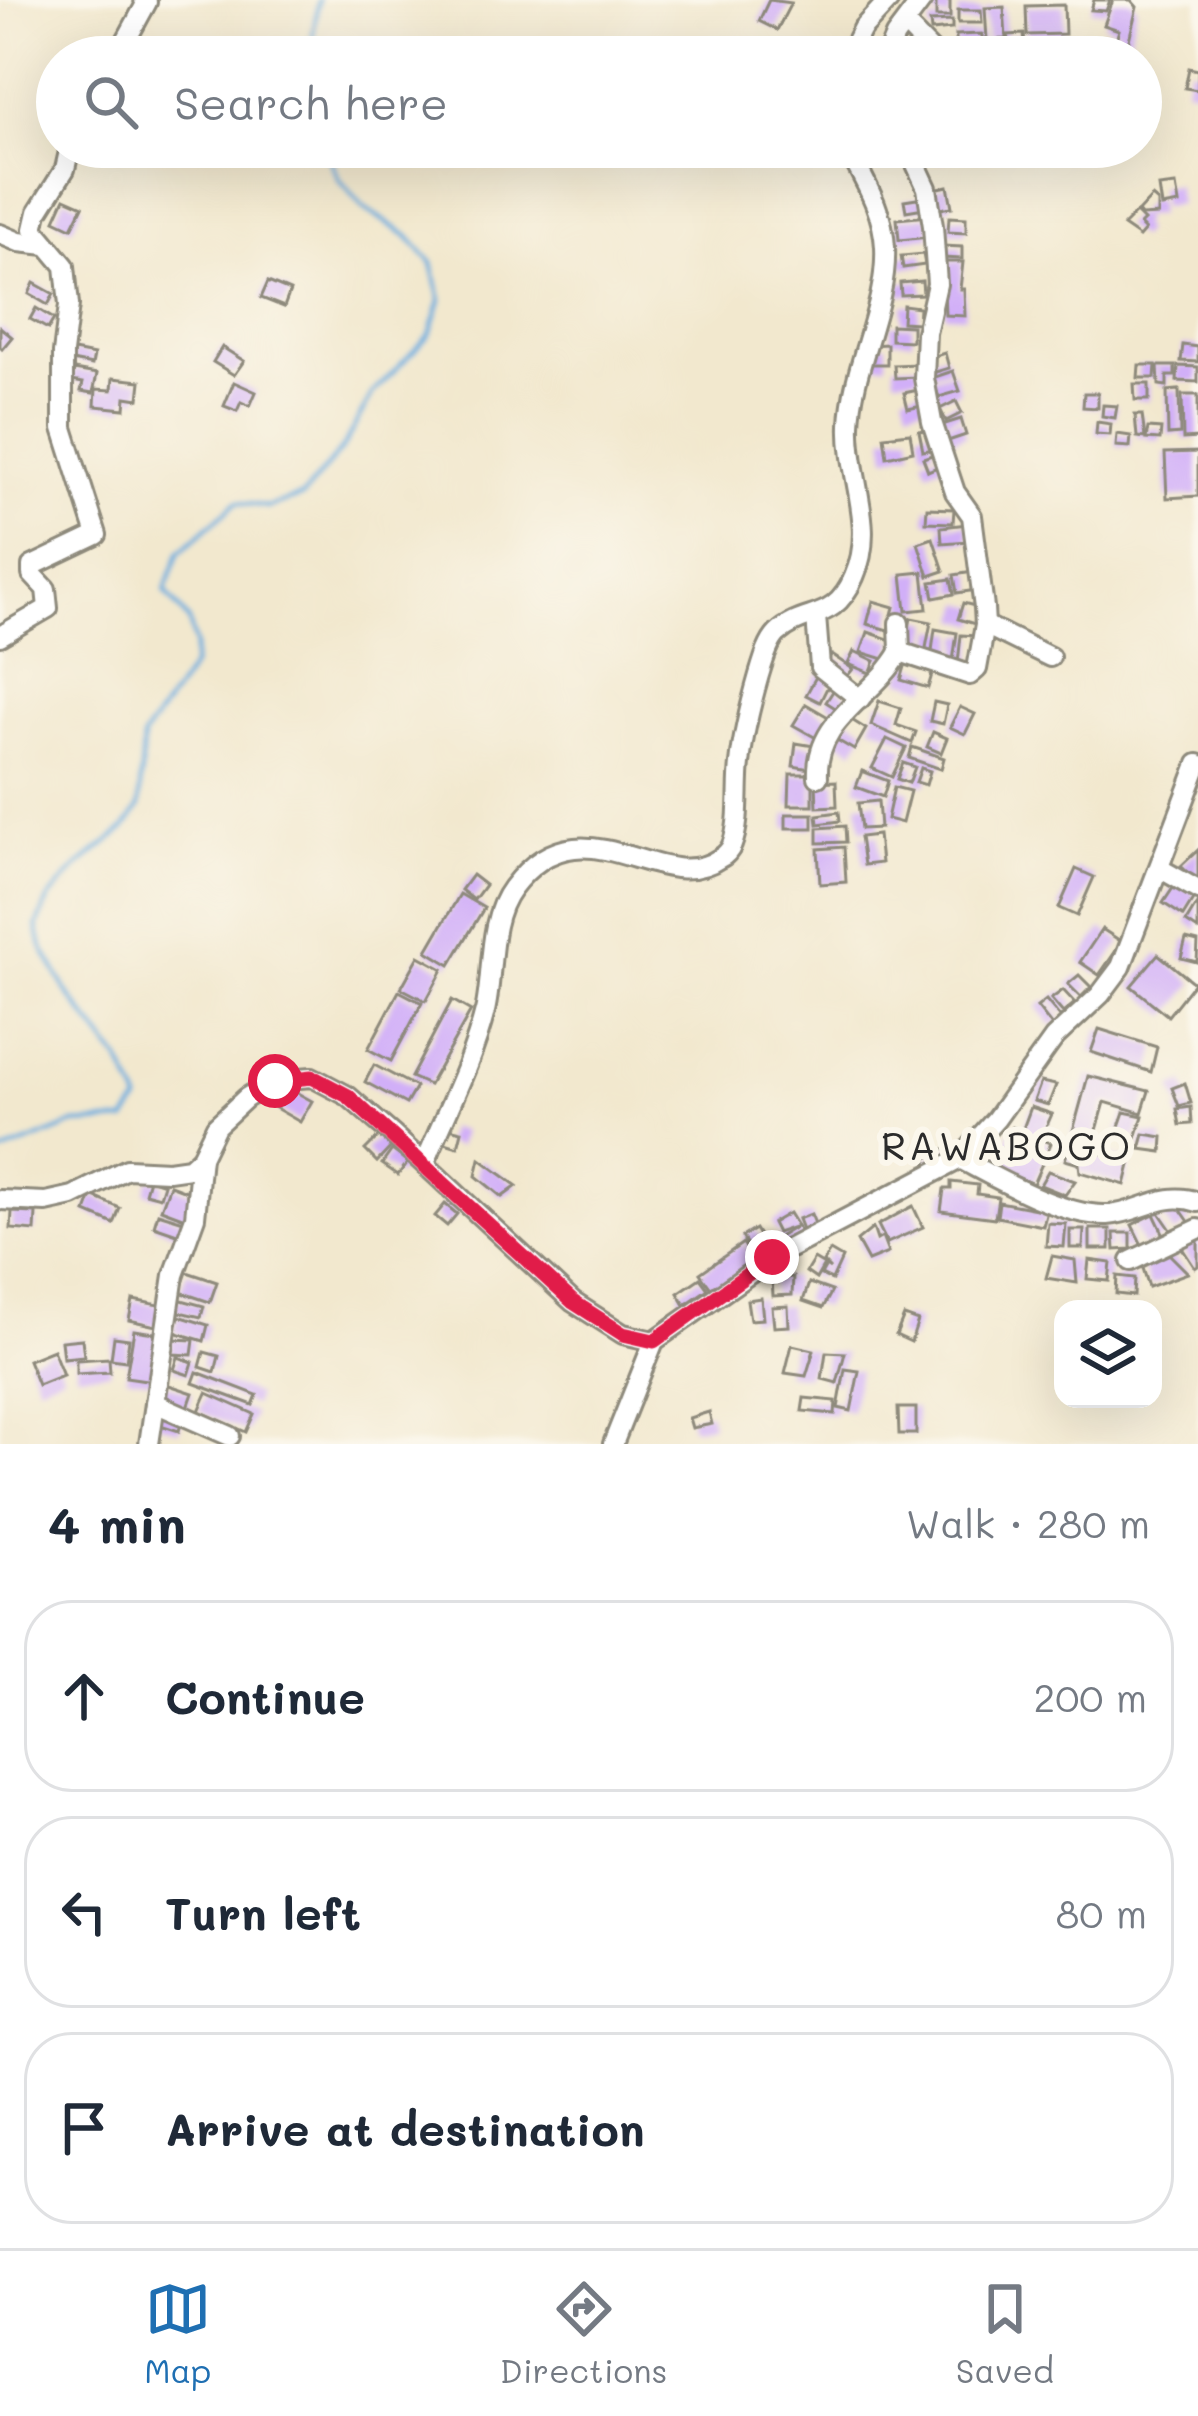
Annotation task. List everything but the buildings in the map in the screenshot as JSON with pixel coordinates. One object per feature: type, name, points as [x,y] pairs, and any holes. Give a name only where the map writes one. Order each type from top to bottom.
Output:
[{"type":"street","points":[[128,36],[147,0]]},
{"type":"street","points":[[858,36],[889,0]]},
{"type":"street","points":[[897,36],[922,0]]},
{"type":"street","points":[[904,24],[916,36]]},
{"type":"street","points":[[0,636],[48,608],[46,589],[32,574],[32,566],[97,535],[63,428],[62,367],[69,290],[65,266],[51,245],[37,236],[34,224],[64,168]]},
{"type":"street","points":[[425,1163],[484,1016],[494,940],[514,884],[541,861],[569,848],[592,847],[679,867],[707,865],[725,854],[733,841],[741,758],[768,651],[779,632],[839,603],[862,556],[864,523],[850,448],[850,418],[885,254],[881,214],[858,168]]},
{"type":"street","points":[[900,652],[970,675],[977,669],[986,625],[972,516],[955,492],[932,422],[924,378],[926,333],[936,297],[933,226],[927,188],[918,168]]},
{"type":"street","points":[[9,245],[51,245]]},
{"type":"street","points":[[816,616],[820,667],[860,699]]},
{"type":"street","points":[[818,777],[821,742],[828,729],[888,673],[900,652],[899,622]]},
{"type":"street","points":[[986,625],[1050,658]]},
{"type":"street","points":[[613,1444],[654,1341],[772,1257],[960,1159],[995,1119],[1054,1038],[1112,982],[1198,764]]},
{"type":"street","points":[[1159,868],[1198,890]]},
{"type":"street","points":[[149,1444],[174,1275],[195,1217],[201,1157],[216,1126],[246,1098],[275,1081],[302,1076],[348,1096],[573,1302],[623,1334],[654,1341]]},
{"type":"street","points":[[0,1200],[46,1202],[73,1196],[127,1168],[174,1171],[189,1168],[201,1157]]},
{"type":"street","points":[[960,1159],[1026,1192],[1094,1214],[1115,1214],[1172,1197],[1198,1202]]},
{"type":"street","points":[[1131,1261],[1198,1229]]},
{"type":"street","points":[[154,1403],[230,1436]]},
{"type":"waterway","points":[[313,36],[318,0]]},
{"type":"waterway","points":[[0,1154],[74,1124],[126,1121],[140,1101],[120,1061],[69,995],[42,947],[37,926],[49,898],[76,868],[125,828],[139,807],[143,737],[192,667],[195,645],[189,621],[165,591],[179,553],[237,502],[268,507],[303,496],[343,447],[373,393],[430,334],[441,300],[432,263],[408,236],[364,208],[334,168]]},
{"type":"district","name":"RAWABOGO","points":[[1007,1144]]},
{"type":"route","points":[[275,1081],[312,1077],[348,1096],[573,1302],[623,1334],[654,1341],[772,1257]]}]
